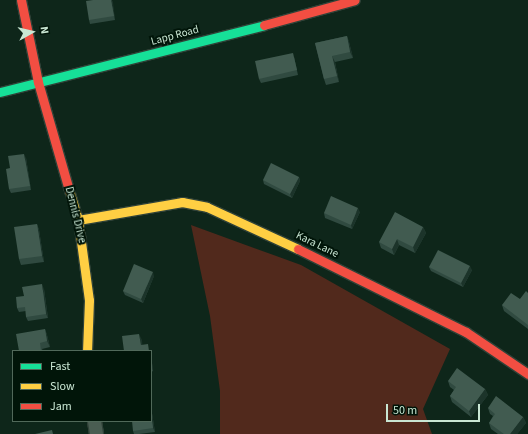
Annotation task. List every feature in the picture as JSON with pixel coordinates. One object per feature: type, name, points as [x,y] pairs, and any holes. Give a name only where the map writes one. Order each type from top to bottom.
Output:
[{"type":"street","name":"Dennis Drive","points":[[22,0],[38,82],[78,220],[89,300],[88,350]]},
{"type":"street","name":"Lapp Road","points":[[0,92],[355,0]]},
{"type":"street","name":"Kara Lane","points":[[78,220],[159,204],[182,202],[207,207],[259,229],[466,332],[528,374]]},
{"type":"street","points":[[94,422],[96,434]]},
{"type":"shaded area","points":[[191,225],[301,265],[450,349],[423,409],[432,434],[220,434],[220,391],[210,316]]},
{"type":"building","points":[[111,0],[114,16],[89,20],[86,1]]},
{"type":"building","points":[[347,36],[350,52],[332,56],[337,76],[324,79],[315,43]]},
{"type":"building","points":[[293,53],[297,70],[259,79],[255,61]]},
{"type":"building","points":[[24,154],[30,186],[9,189],[6,169],[10,168],[8,156]]},
{"type":"building","points":[[271,163],[299,177],[290,194],[263,180]]},
{"type":"building","points":[[331,196],[358,208],[351,225],[324,213]]},
{"type":"building","points":[[395,212],[423,227],[413,247],[397,239],[392,249],[379,242]]},
{"type":"building","points":[[37,224],[42,256],[19,259],[14,227]]},
{"type":"building","points":[[438,250],[470,266],[461,283],[429,267]]},
{"type":"building","points":[[134,264],[153,272],[141,299],[123,291]]},
{"type":"building","points":[[42,284],[46,314],[26,317],[25,307],[17,308],[16,297],[24,296],[22,287]]},
{"type":"building","points":[[526,291],[528,293],[528,325],[502,305],[511,293],[520,299]]},
{"type":"building","points":[[45,329],[47,341],[40,343],[41,350],[19,350],[16,334]]},
{"type":"building","points":[[139,334],[141,345],[148,344],[149,350],[124,350],[122,336]]},
{"type":"building","points":[[457,368],[485,389],[469,411],[450,396],[456,387],[448,381]]},
{"type":"building","points":[[496,396],[523,417],[510,434],[504,434],[489,423],[495,414],[488,408]]},
{"type":"building","points":[[152,420],[153,428],[133,431],[132,422],[152,422]]},
{"type":"building","points":[[52,430],[53,434],[35,434]]},
{"type":"traffic: fast","points":[[0,92],[264,25]]},
{"type":"traffic: slow","points":[[69,190],[78,220],[89,300],[87,350]]},
{"type":"traffic: slow","points":[[78,220],[182,202],[207,207],[298,249]]},
{"type":"traffic: jam","points":[[21,0],[38,82],[69,190]]},
{"type":"traffic: jam","points":[[264,25],[355,0]]},
{"type":"traffic: jam","points":[[298,249],[466,332],[528,374]]}]
